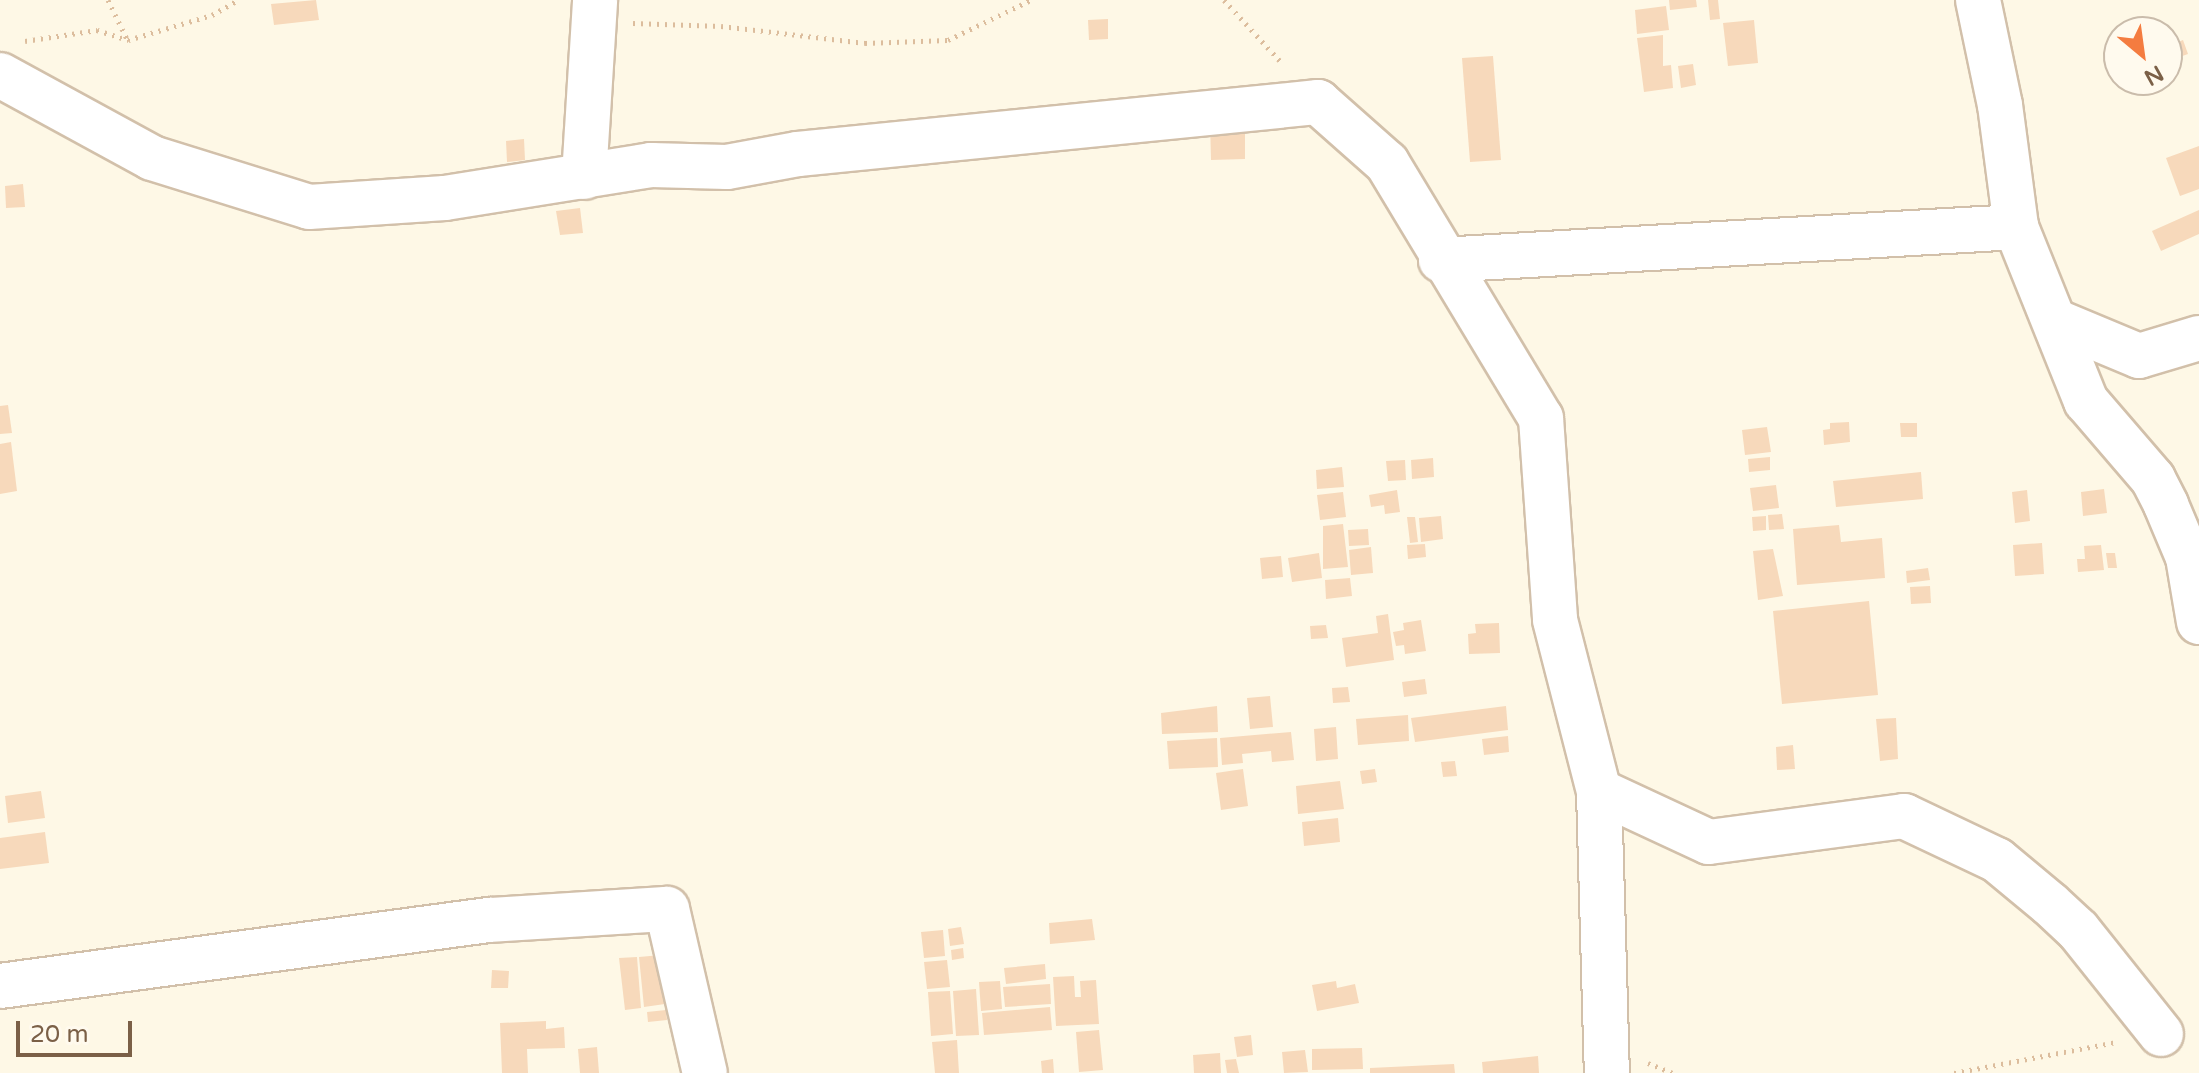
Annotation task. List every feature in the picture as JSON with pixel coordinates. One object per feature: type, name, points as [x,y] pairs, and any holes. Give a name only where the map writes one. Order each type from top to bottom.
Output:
[{"type":"street","points":[[1978,0],[2000,105],[2016,227],[2086,401],[2153,479],[2166,505],[2188,557],[2199,622]]},
{"type":"street","points":[[584,177],[596,11]]},
{"type":"street","points":[[7,59],[152,158],[309,207],[445,198],[651,165],[727,167],[829,151],[1318,102],[1387,163],[1441,260],[1541,418],[1555,620],[1599,791],[1607,1073]]},
{"type":"street","points":[[1441,260],[2016,227]]},
{"type":"street","points":[[2055,321],[2139,356],[2199,338]]},
{"type":"street","points":[[1599,791],[1709,842],[1904,816],[1997,860],[2050,904],[2078,930],[2161,1034]]},
{"type":"street","points":[[0,986],[490,920],[667,909],[705,1073]]},
{"type":"path","points":[[108,0],[128,40]]},
{"type":"path","points":[[7,59],[97,30],[128,40],[212,15],[238,0]]},
{"type":"path","points":[[596,11],[865,43],[948,40],[1031,0]]},
{"type":"path","points":[[1224,0],[1318,102]]},
{"type":"path","points":[[1954,1073],[2161,1034]]},
{"type":"building","points":[[316,0],[319,20],[274,25],[271,4]]},
{"type":"building","points":[[1669,0],[1696,0],[1697,7],[1670,10]]},
{"type":"building","points":[[1708,0],[1718,0],[1720,19],[1710,20]]},
{"type":"building","points":[[1666,6],[1669,30],[1637,34],[1635,10]]},
{"type":"building","points":[[1108,19],[1108,39],[1089,40],[1088,20]]},
{"type":"building","points":[[1754,20],[1758,63],[1728,66],[1723,23]]},
{"type":"building","points":[[1663,35],[1663,66],[1671,65],[1673,88],[1644,92],[1637,38]]},
{"type":"building","points":[[1493,56],[1501,160],[1470,162],[1462,58]]},
{"type":"building","points":[[1693,64],[1696,85],[1681,88],[1678,66]]},
{"type":"building","points":[[1210,121],[1245,121],[1245,159],[1211,160]]},
{"type":"building","points":[[524,139],[525,160],[507,162],[506,141]]},
{"type":"building","points":[[2199,146],[2199,189],[2180,196],[2166,158]]},
{"type":"building","points":[[23,184],[25,207],[6,208],[5,186]]},
{"type":"building","points":[[580,208],[583,233],[560,235],[556,211]]},
{"type":"building","points":[[2199,210],[2199,234],[2161,251],[2152,231]]},
{"type":"building","points":[[8,405],[12,433],[0,434],[0,406]]},
{"type":"building","points":[[1849,422],[1850,442],[1824,445],[1823,430],[1830,429],[1830,423]]},
{"type":"building","points":[[1900,423],[1917,423],[1917,437],[1901,437]]},
{"type":"building","points":[[1767,427],[1771,452],[1745,455],[1742,430]]},
{"type":"building","points":[[11,442],[17,491],[0,494],[0,444]]},
{"type":"building","points":[[1770,457],[1770,470],[1749,472],[1748,459]]},
{"type":"building","points":[[1433,458],[1434,477],[1412,479],[1411,460]]},
{"type":"building","points":[[1405,460],[1406,480],[1388,481],[1386,461]]},
{"type":"building","points":[[1342,467],[1344,487],[1317,489],[1316,470]]},
{"type":"building","points":[[1921,472],[1923,499],[1836,507],[1833,481]]},
{"type":"building","points":[[1776,485],[1779,508],[1753,511],[1750,488]]},
{"type":"building","points":[[2104,489],[2107,513],[2083,516],[2081,492]]},
{"type":"building","points":[[1397,490],[1400,512],[1385,514],[1384,505],[1371,507],[1369,495]]},
{"type":"building","points":[[2027,490],[2030,521],[2015,523],[2012,492]]},
{"type":"building","points":[[1343,492],[1346,517],[1320,520],[1317,495]]},
{"type":"building","points":[[1782,514],[1784,529],[1769,530],[1768,515]]},
{"type":"building","points":[[1441,516],[1443,539],[1421,542],[1419,518]]},
{"type":"building","points":[[1766,516],[1766,530],[1753,531],[1752,517]]},
{"type":"building","points":[[1407,517],[1415,517],[1418,542],[1410,543]]},
{"type":"building","points":[[1343,524],[1348,567],[1323,569],[1323,526]]},
{"type":"building","points":[[1839,525],[1841,542],[1882,538],[1885,578],[1797,585],[1793,529]]},
{"type":"building","points":[[1368,529],[1369,545],[1349,546],[1348,530]]},
{"type":"building","points":[[2042,543],[2044,574],[2015,576],[2013,545]]},
{"type":"building","points":[[1425,544],[1426,557],[1408,559],[1407,545]]},
{"type":"building","points":[[2101,545],[2104,570],[2078,572],[2077,559],[2085,559],[2084,546]]},
{"type":"building","points":[[1371,547],[1373,573],[1351,575],[1349,550]]},
{"type":"building","points":[[1773,549],[1783,596],[1758,600],[1753,551]]},
{"type":"building","points":[[1319,553],[1322,578],[1292,582],[1288,558]]},
{"type":"building","points":[[2106,553],[2115,553],[2117,568],[2108,568]]},
{"type":"building","points":[[1281,556],[1283,577],[1262,579],[1260,558]]},
{"type":"building","points":[[1928,568],[1930,580],[1907,583],[1906,571]]},
{"type":"building","points":[[1350,578],[1352,596],[1326,599],[1325,580]]},
{"type":"building","points":[[1930,586],[1931,603],[1911,604],[1910,587]]},
{"type":"building","points":[[1869,601],[1878,695],[1782,704],[1773,611]]},
{"type":"building","points":[[1388,614],[1394,660],[1346,667],[1342,638],[1378,633],[1376,616]]},
{"type":"building","points":[[1421,620],[1426,651],[1405,654],[1404,645],[1396,646],[1393,632],[1404,630],[1403,623]]},
{"type":"building","points":[[1499,623],[1500,653],[1469,654],[1468,634],[1476,633],[1475,624]]},
{"type":"building","points":[[1326,625],[1328,638],[1311,639],[1310,626]]},
{"type":"building","points":[[1425,679],[1427,694],[1404,697],[1402,682]]},
{"type":"building","points":[[1348,687],[1350,702],[1333,703],[1332,688]]},
{"type":"building","points":[[1270,696],[1273,727],[1250,729],[1247,698]]},
{"type":"building","points":[[1217,706],[1218,732],[1162,734],[1161,713]]},
{"type":"building","points":[[1506,706],[1508,730],[1415,742],[1411,718]]},
{"type":"building","points":[[1408,715],[1409,741],[1358,745],[1356,719]]},
{"type":"building","points":[[1896,718],[1898,759],[1880,761],[1876,719]]},
{"type":"building","points":[[1336,727],[1338,759],[1316,761],[1314,729]]},
{"type":"building","points":[[1291,732],[1294,760],[1272,762],[1271,751],[1242,754],[1243,763],[1222,765],[1220,738]]},
{"type":"building","points":[[1508,736],[1509,752],[1484,755],[1482,739]]},
{"type":"building","points":[[1217,738],[1218,767],[1169,769],[1167,741]]},
{"type":"building","points":[[1793,745],[1795,769],[1777,770],[1776,747]]},
{"type":"building","points":[[1455,761],[1457,776],[1443,777],[1441,762]]},
{"type":"building","points":[[1243,769],[1248,806],[1221,810],[1216,773]]},
{"type":"building","points":[[1375,769],[1377,782],[1362,784],[1360,771]]},
{"type":"building","points":[[1340,781],[1344,809],[1298,814],[1296,786]]},
{"type":"building","points":[[41,791],[45,818],[8,823],[5,796]]},
{"type":"building","points":[[1338,818],[1340,842],[1304,846],[1302,822]]},
{"type":"building","points":[[45,832],[49,863],[0,869],[0,838]]},
{"type":"building","points":[[1092,919],[1095,940],[1050,944],[1049,923]]},
{"type":"building","points":[[961,927],[964,944],[950,946],[948,929]]},
{"type":"building","points":[[943,930],[945,956],[924,958],[921,932]]},
{"type":"building","points":[[963,948],[964,958],[952,960],[951,950]]},
{"type":"building","points":[[661,955],[665,1004],[644,1007],[639,957]]},
{"type":"building","points":[[637,957],[641,1008],[625,1010],[619,958]]},
{"type":"building","points":[[947,960],[950,987],[927,989],[924,962]]},
{"type":"building","points":[[1045,964],[1046,979],[1006,984],[1004,968]]},
{"type":"building","points":[[492,970],[509,971],[508,988],[491,988]]},
{"type":"building","points":[[1074,976],[1075,997],[1081,997],[1080,981],[1096,980],[1099,1024],[1056,1026],[1053,977]]},
{"type":"building","points":[[1000,981],[1002,1009],[981,1011],[979,982]]},
{"type":"building","points":[[1336,981],[1337,988],[1355,984],[1359,1003],[1317,1011],[1312,985]]},
{"type":"building","points":[[1050,984],[1051,1004],[1005,1007],[1003,987]]},
{"type":"building","points":[[976,989],[979,1035],[956,1036],[953,991]]},
{"type":"building","points":[[950,991],[953,1034],[931,1036],[928,992]]},
{"type":"building","points":[[1050,1007],[1052,1030],[984,1035],[982,1013]]},
{"type":"building","points":[[666,1010],[667,1020],[648,1022],[647,1012]]},
{"type":"building","points":[[546,1021],[546,1029],[564,1027],[565,1048],[527,1049],[528,1073],[502,1073],[500,1023]]},
{"type":"building","points":[[1099,1030],[1103,1070],[1079,1072],[1076,1032]]},
{"type":"building","points":[[1251,1035],[1253,1055],[1237,1057],[1234,1037]]},
{"type":"building","points":[[957,1040],[959,1073],[935,1073],[932,1042]]},
{"type":"building","points":[[597,1047],[599,1073],[580,1073],[578,1049]]},
{"type":"building","points":[[1362,1048],[1363,1069],[1312,1070],[1312,1049]]},
{"type":"building","points":[[1305,1050],[1308,1072],[1284,1073],[1282,1052]]},
{"type":"building","points":[[1220,1053],[1221,1073],[1194,1073],[1193,1055]]},
{"type":"building","points":[[1538,1056],[1539,1073],[1483,1073],[1482,1062]]},
{"type":"building","points":[[1053,1059],[1054,1073],[1042,1073],[1041,1061]]},
{"type":"building","points":[[1236,1059],[1239,1073],[1227,1073],[1225,1060]]},
{"type":"building","points":[[1454,1064],[1455,1073],[1370,1073],[1370,1068]]}]
